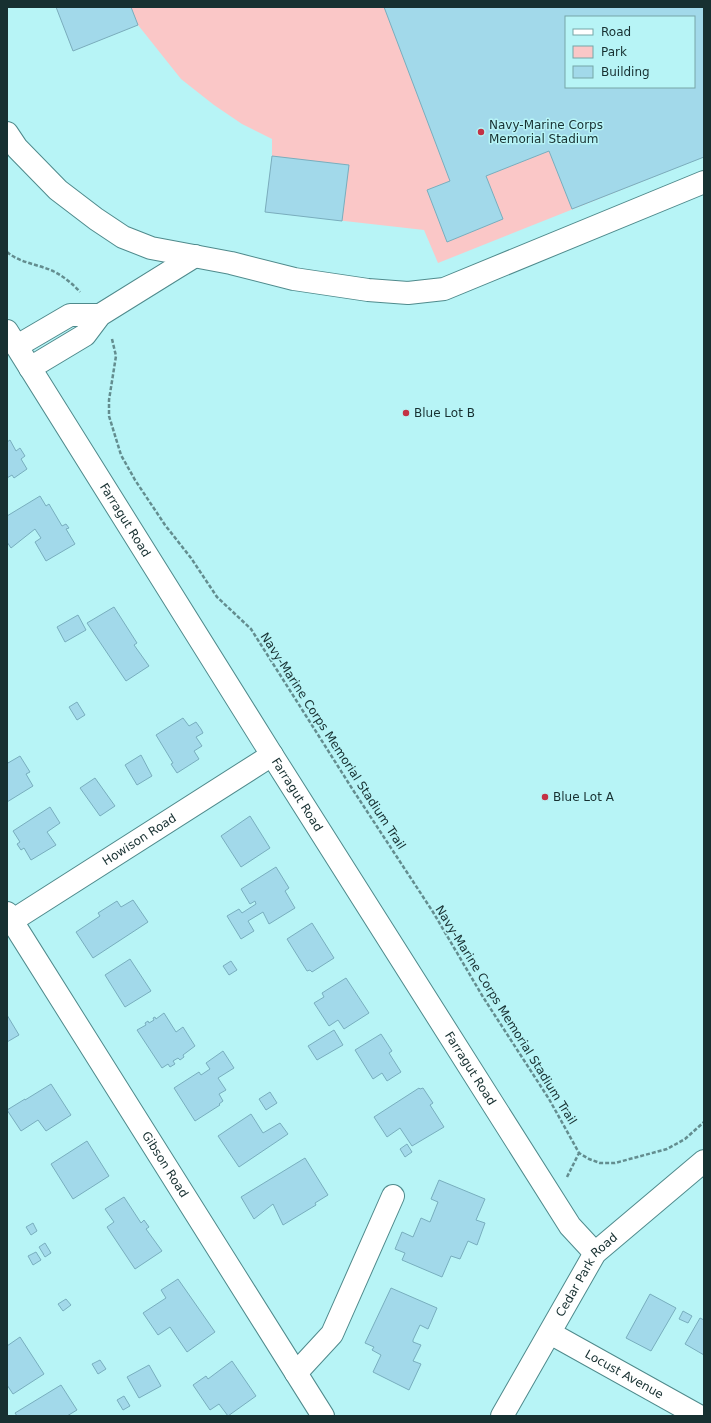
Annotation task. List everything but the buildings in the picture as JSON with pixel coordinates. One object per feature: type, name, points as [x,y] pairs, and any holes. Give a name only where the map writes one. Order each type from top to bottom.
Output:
[{"type":"street","points":[[7,133],[17,148],[58,190],[96,220],[123,236],[151,248],[231,263],[294,279],[368,290],[408,293],[444,289],[704,182]]},
{"type":"street","points":[[30,368],[85,335],[100,315],[195,256]]},
{"type":"street","points":[[12,339],[70,315],[100,315]]},
{"type":"street","name":"Farragut Road","points":[[12,339],[272,755],[570,1226],[595,1253]]},
{"type":"street","name":"Howison Road","points":[[9,919],[272,755]]},
{"type":"street","name":"Gibson Road","points":[[9,919],[323,1416]]},
{"type":"street","name":"Cedar Park Road","points":[[502,1416],[595,1253],[704,1161]]},
{"type":"street","points":[[296,1373],[332,1334],[393,1196]]},
{"type":"street","name":"Locust Avenue","points":[[550,1333],[698,1416]]},
{"type":"path","name":"Navy-Marine Corps Memorial Stadium Trail","points":[[7,252],[14,258],[54,271],[83,294],[100,315],[114,342],[116,356],[109,400],[109,416],[121,455],[135,480],[165,525],[191,558],[217,597],[251,629],[353,790],[433,912],[483,997],[550,1099],[579,1153],[600,1163],[615,1163],[667,1149],[685,1139],[704,1122]]},
{"type":"green space","name":"Navy-Marine Corps Memorial Stadium","points":[[56,7],[704,7],[704,157],[438,263],[424,230],[265,212],[272,156],[272,139],[242,124],[214,105],[181,79],[138,25],[73,51]]},
{"type":"place","name":"Navy-Marine Corps Memorial Stadium","points":[[481,132]]},
{"type":"place","name":"Blue Lot B","points":[[406,413]]},
{"type":"place","name":"Blue Lot A","points":[[545,797]]}]
